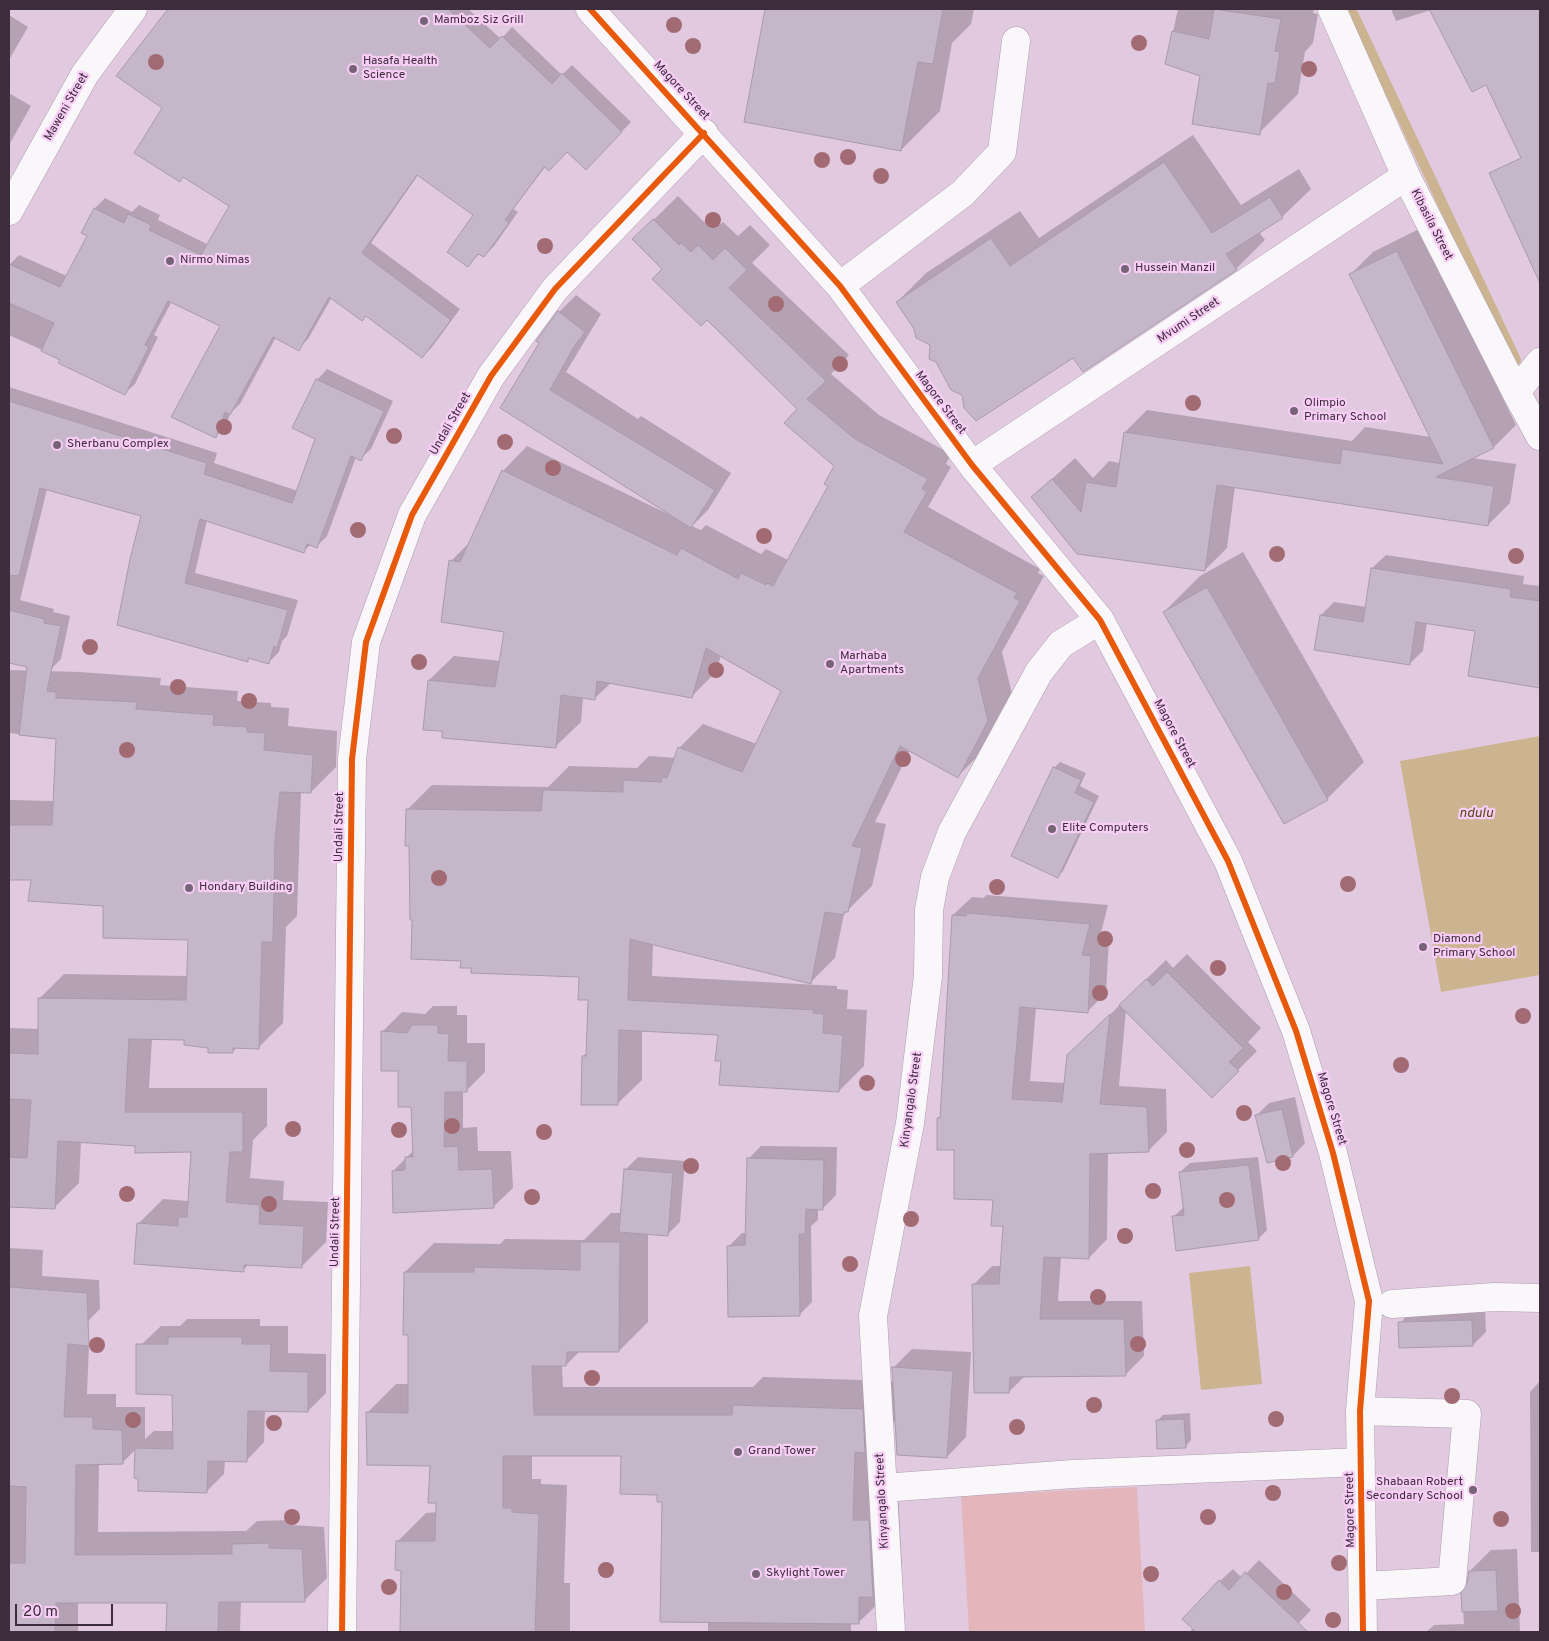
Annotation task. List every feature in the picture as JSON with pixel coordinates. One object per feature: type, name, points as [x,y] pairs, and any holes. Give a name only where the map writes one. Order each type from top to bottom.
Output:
[{"type":"street","name":"Maweni Street","points":[[9,211],[85,74],[133,9]]},
{"type":"street","name":"Magore Street","points":[[590,9],[704,133],[840,286],[972,465],[1100,620],[1228,861],[1296,1031],[1333,1153],[1369,1301],[1360,1411],[1364,1632]]},
{"type":"street","name":"Kibasila Street","points":[[1332,9],[1406,176],[1540,436]]},
{"type":"street","points":[[840,286],[962,193],[1002,152],[1016,41]]},
{"type":"street","name":"Undali Street","points":[[342,1632],[352,759],[366,642],[412,514],[491,376],[555,289],[704,133]]},
{"type":"street","name":"Mvumi Street","points":[[972,465],[1406,176]]},
{"type":"street","points":[[1516,392],[1540,362]]},
{"type":"street","name":"Kinyangalo Street","points":[[891,1632],[873,1316],[910,1124],[928,976],[929,910],[935,877],[952,832],[1039,672],[1061,644],[1100,620]]},
{"type":"street","points":[[1392,1304],[1494,1297],[1540,1298]]},
{"type":"street","points":[[1360,1411],[1467,1414],[1452,1581],[1364,1586]]},
{"type":"street","points":[[883,1488],[1073,1474],[1361,1462]]},
{"type":"shaded area","points":[[1137,1487],[1145,1632],[969,1632],[961,1496]]},
{"type":"water","name":"ndulu","points":[[1540,736],[1540,975],[1441,992],[1400,761]]},
{"type":"water","points":[[1250,1266],[1262,1384],[1201,1390],[1189,1273]]},
{"type":"building","points":[[168,9],[448,9],[490,48],[502,36],[552,84],[562,73],[622,132],[586,170],[567,152],[549,171],[544,167],[505,220],[509,223],[484,257],[478,254],[468,267],[447,252],[473,215],[417,175],[362,253],[451,320],[422,358],[366,316],[362,321],[329,297],[299,351],[273,337],[230,415],[225,412],[216,438],[171,417],[220,326],[168,301],[145,345],[149,347],[125,395],[58,363],[60,360],[41,351],[54,323],[9,303],[9,264],[60,287],[87,236],[81,233],[94,208],[124,223],[128,214],[151,225],[149,230],[201,255],[229,206],[183,177],[180,182],[134,153],[162,108],[116,76]]},
{"type":"building","points":[[765,9],[943,9],[933,64],[918,62],[901,151],[744,122]]},
{"type":"building","points":[[1214,9],[1281,19],[1275,51],[1280,52],[1275,83],[1268,83],[1260,135],[1192,124],[1200,76],[1165,64],[1172,31],[1209,39]]},
{"type":"building","points":[[1429,9],[1540,9],[1540,283],[1489,173],[1521,158],[1486,85],[1472,92]]},
{"type":"building","points":[[1164,162],[1212,233],[1270,197],[1283,218],[1226,254],[1237,270],[1083,372],[1073,358],[976,421],[964,408],[962,395],[951,390],[936,362],[929,359],[930,345],[916,338],[914,329],[896,302],[991,238],[1010,266]]},
{"type":"building","points":[[653,219],[679,245],[681,243],[691,252],[698,245],[713,260],[725,248],[747,270],[729,288],[826,381],[807,399],[855,439],[928,479],[922,489],[927,492],[904,532],[1017,593],[1014,598],[1020,601],[978,678],[988,721],[958,778],[900,746],[852,846],[862,848],[848,912],[844,912],[844,915],[825,912],[811,984],[630,939],[628,1000],[814,1010],[813,1013],[824,1014],[823,1033],[843,1035],[839,1092],[719,1085],[721,1061],[715,1061],[718,1035],[619,1030],[618,1105],[581,1105],[582,1056],[586,1056],[588,1000],[578,1000],[579,977],[471,973],[471,968],[460,968],[461,961],[411,959],[412,920],[410,920],[409,846],[405,846],[406,809],[541,811],[543,790],[623,792],[623,780],[661,782],[662,777],[667,778],[678,747],[742,772],[781,691],[706,648],[692,698],[597,681],[595,700],[561,695],[556,748],[442,738],[442,731],[423,730],[428,680],[495,687],[504,632],[441,622],[449,560],[460,562],[502,470],[677,555],[681,548],[738,579],[741,573],[766,585],[767,583],[773,586],[828,486],[824,484],[834,466],[784,423],[797,409],[707,320],[701,326],[652,279],[662,269],[632,239]]},
{"type":"building","points":[[1397,251],[1494,448],[1436,477],[1494,486],[1488,526],[1217,485],[1205,571],[1077,554],[1031,497],[1052,479],[1081,512],[1086,482],[1116,487],[1124,432],[1340,464],[1342,449],[1443,464],[1349,274]]},
{"type":"building","points":[[558,311],[585,332],[575,345],[550,390],[715,490],[691,528],[500,408],[539,343],[536,341]]},
{"type":"building","points":[[316,379],[384,411],[361,461],[351,456],[317,548],[307,544],[304,553],[200,519],[185,583],[288,610],[277,648],[274,646],[269,664],[248,658],[248,662],[117,625],[141,516],[40,488],[19,576],[9,575],[9,401],[207,463],[204,474],[292,503],[315,439],[292,428]]},
{"type":"building","points":[[1371,568],[1511,589],[1510,597],[1540,601],[1540,688],[1468,676],[1475,631],[1416,622],[1410,665],[1314,650],[1320,615],[1363,622]]},
{"type":"building","points":[[1207,587],[1328,800],[1284,824],[1163,612]]},
{"type":"building","points":[[9,610],[44,619],[44,623],[61,626],[47,691],[56,692],[56,698],[137,702],[136,709],[214,715],[213,725],[247,727],[247,732],[265,733],[264,750],[313,755],[311,793],[280,792],[275,840],[273,942],[262,942],[259,1049],[233,1048],[233,1053],[208,1053],[208,1048],[184,1045],[184,1040],[129,1039],[125,1112],[243,1112],[243,1152],[230,1152],[226,1202],[260,1205],[259,1224],[304,1226],[302,1268],[244,1265],[244,1272],[134,1264],[137,1223],[178,1226],[178,1217],[187,1217],[191,1152],[135,1153],[135,1146],[58,1141],[55,1209],[9,1207],[9,1157],[27,1158],[31,1100],[9,1099],[9,1053],[38,1054],[38,998],[186,1000],[188,940],[103,938],[103,906],[28,901],[31,880],[9,880],[9,825],[52,825],[56,739],[19,735],[27,667],[9,663]]},
{"type":"building","name":"Elite Computers","points":[[1053,767],[1081,780],[1075,793],[1094,802],[1058,878],[1011,856]]},
{"type":"building","points":[[967,913],[1090,924],[1082,955],[1091,956],[1088,1013],[1020,1007],[1012,1099],[1062,1102],[1067,1055],[1110,1014],[1100,1104],[1147,1107],[1149,1152],[1090,1154],[1089,1259],[1044,1257],[1040,1319],[1124,1319],[1126,1376],[1010,1377],[1009,1393],[974,1393],[972,1284],[999,1284],[1003,1226],[991,1226],[993,1200],[954,1199],[954,1150],[937,1150],[937,1118],[940,1118],[952,915],[966,916]]},
{"type":"building","points":[[1167,972],[1243,1048],[1229,1062],[1239,1071],[1212,1098],[1119,1005],[1146,979],[1153,986]]},
{"type":"building","points":[[412,1025],[438,1025],[438,1033],[449,1034],[448,1061],[467,1061],[467,1092],[445,1092],[444,1147],[458,1146],[459,1170],[492,1169],[494,1208],[393,1213],[392,1171],[405,1170],[405,1157],[413,1157],[411,1107],[398,1107],[398,1071],[381,1071],[381,1031],[407,1033]]},
{"type":"building","points":[[1282,1109],[1293,1157],[1267,1163],[1255,1115]]},
{"type":"building","points":[[747,1158],[824,1160],[823,1210],[806,1209],[805,1234],[799,1234],[800,1316],[728,1317],[727,1246],[745,1245]]},
{"type":"building","points":[[1249,1165],[1259,1240],[1176,1251],[1172,1216],[1184,1215],[1179,1172]]},
{"type":"building","points":[[624,1169],[673,1173],[668,1236],[619,1232]]},
{"type":"building","points":[[580,1242],[620,1242],[619,1352],[567,1352],[566,1366],[532,1366],[534,1415],[732,1415],[733,1405],[863,1409],[865,1453],[855,1452],[853,1520],[869,1520],[873,1597],[859,1597],[859,1624],[660,1622],[662,1502],[657,1502],[657,1495],[620,1494],[621,1456],[503,1456],[503,1508],[512,1508],[512,1512],[539,1514],[535,1632],[400,1632],[401,1571],[395,1570],[396,1541],[435,1541],[436,1503],[428,1503],[430,1466],[367,1465],[366,1412],[408,1413],[408,1335],[403,1335],[404,1272],[474,1272],[474,1267],[580,1270]]},
{"type":"building","points":[[9,1287],[87,1293],[89,1346],[68,1344],[64,1417],[93,1417],[93,1429],[122,1430],[123,1464],[76,1465],[75,1555],[232,1554],[232,1544],[269,1543],[269,1548],[302,1549],[305,1602],[219,1602],[218,1632],[166,1632],[167,1603],[56,1603],[55,1632],[9,1632],[9,1563],[25,1563],[26,1487],[9,1486]]},
{"type":"building","points":[[1472,1320],[1473,1346],[1399,1348],[1398,1322]]},
{"type":"building","points":[[168,1337],[242,1337],[242,1344],[271,1344],[270,1371],[308,1372],[308,1412],[248,1411],[247,1462],[208,1461],[207,1493],[138,1491],[138,1479],[134,1478],[135,1448],[173,1449],[172,1395],[136,1394],[136,1344],[168,1344]]},
{"type":"building","points":[[892,1367],[953,1371],[947,1458],[897,1455]]},
{"type":"building","points":[[1184,1419],[1186,1448],[1157,1449],[1156,1420]]},
{"type":"building","points":[[1496,1570],[1498,1611],[1462,1612],[1461,1593],[1467,1583],[1469,1571]]},
{"type":"building","points":[[1245,1572],[1308,1632],[1196,1632],[1182,1619],[1219,1580],[1229,1590]]},
{"type":"waterway","points":[[1351,9],[1516,360]]},
{"type":"cycle path","points":[[590,9],[840,286],[972,465],[1100,620],[1228,861],[1296,1031],[1333,1153],[1369,1301],[1360,1411],[1363,1632]]},
{"type":"cycle path","points":[[342,1632],[352,759],[366,642],[412,515],[491,376],[555,289],[704,133]]},
{"type":"place","name":"Mamboz Siz Grill","points":[[424,21]]},
{"type":"place","name":"Hasafa Health Science","points":[[353,69]]},
{"type":"place","name":"Nirmo Nimas","points":[[170,261]]},
{"type":"place","name":"Hussein Manzil","points":[[1125,269]]},
{"type":"place","name":"Olimpio Primary School","points":[[1294,411]]},
{"type":"place","name":"Sherbanu Complex","points":[[57,445]]},
{"type":"place","name":"Marhaba Apartments","points":[[830,664]]},
{"type":"place","name":"Elite Computers","points":[[1052,829]]},
{"type":"place","name":"Hondary Building","points":[[189,888]]},
{"type":"place","name":"Diamond Primary School","points":[[1423,947]]},
{"type":"place","name":"Grand Tower","points":[[738,1452]]},
{"type":"place","name":"Shabaan Robert Secondary School","points":[[1473,1490]]},
{"type":"place","name":"Skylight Tower","points":[[756,1574]]}]
